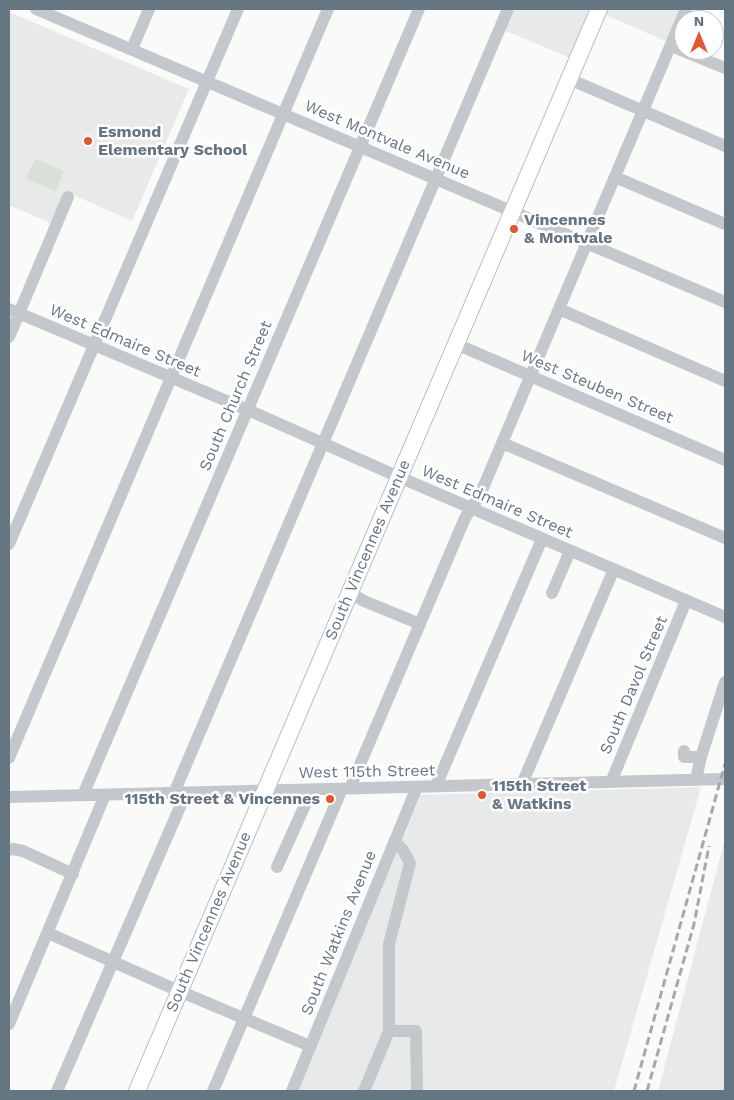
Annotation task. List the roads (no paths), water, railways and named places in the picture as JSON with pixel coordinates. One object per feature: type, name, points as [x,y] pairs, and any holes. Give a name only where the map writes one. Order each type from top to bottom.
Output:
[{"type":"main road","name":"South Vincennes Avenue","points":[[137,1091],[599,9]]},
{"type":"street","name":"West Montvale Avenue","points":[[36,9],[57,13],[132,49],[725,302]]},
{"type":"street","points":[[132,49],[149,9]]},
{"type":"street","points":[[9,544],[238,9]]},
{"type":"street","points":[[9,756],[328,9]]},
{"type":"street","name":"South Church Street","points":[[83,795],[419,9]]},
{"type":"street","points":[[58,1091],[323,444],[508,9]]},
{"type":"street","points":[[213,1091],[465,518],[480,495],[686,9]]},
{"type":"street","points":[[671,46],[725,68]]},
{"type":"street","points":[[569,79],[725,146]]},
{"type":"street","points":[[616,177],[725,224]]},
{"type":"street","points":[[9,337],[14,312],[68,197]]},
{"type":"street","points":[[559,309],[725,381]]},
{"type":"street","name":"West Edmaire Street","points":[[14,312],[248,410],[399,478],[725,617]]},
{"type":"street","name":"West Steuben Street","points":[[456,344],[725,460]]},
{"type":"street","points":[[502,443],[725,538]]},
{"type":"street","points":[[436,786],[542,539]]},
{"type":"street","points":[[552,593],[570,551]]},
{"type":"street","points":[[522,784],[614,570]]},
{"type":"street","points":[[350,593],[420,624]]},
{"type":"street","name":"South Davol Street","points":[[611,782],[686,601]]},
{"type":"street","points":[[696,780],[701,757],[725,682]]},
{"type":"street","points":[[684,751],[684,757],[701,757]]},
{"type":"street","name":"West 115th Street","points":[[9,797],[725,779]]},
{"type":"street","name":"South Watkins Avenue","points":[[292,1091],[416,787]]},
{"type":"street","points":[[277,867],[305,805],[307,790]]},
{"type":"street","points":[[9,1024],[105,795]]},
{"type":"street","points":[[364,1091],[390,1031],[389,944],[410,862],[394,842]]},
{"type":"street","points":[[9,850],[23,851],[73,874]]},
{"type":"street","points":[[48,934],[179,992],[310,1046]]},
{"type":"street","points":[[390,1031],[416,1031],[417,1091]]},
{"type":"railway","points":[[634,1091],[725,764]]},
{"type":"railway","points":[[647,1091],[694,924],[709,846]]},
{"type":"place","name":"Esmond Elementary School","points":[[88,141]]},
{"type":"place","name":"Vincennes & Montvale","points":[[514,229]]},
{"type":"place","name":"115th Street & Watkins","points":[[482,795]]},
{"type":"place","name":"115th Street & Vincennes","points":[[330,799]]}]
